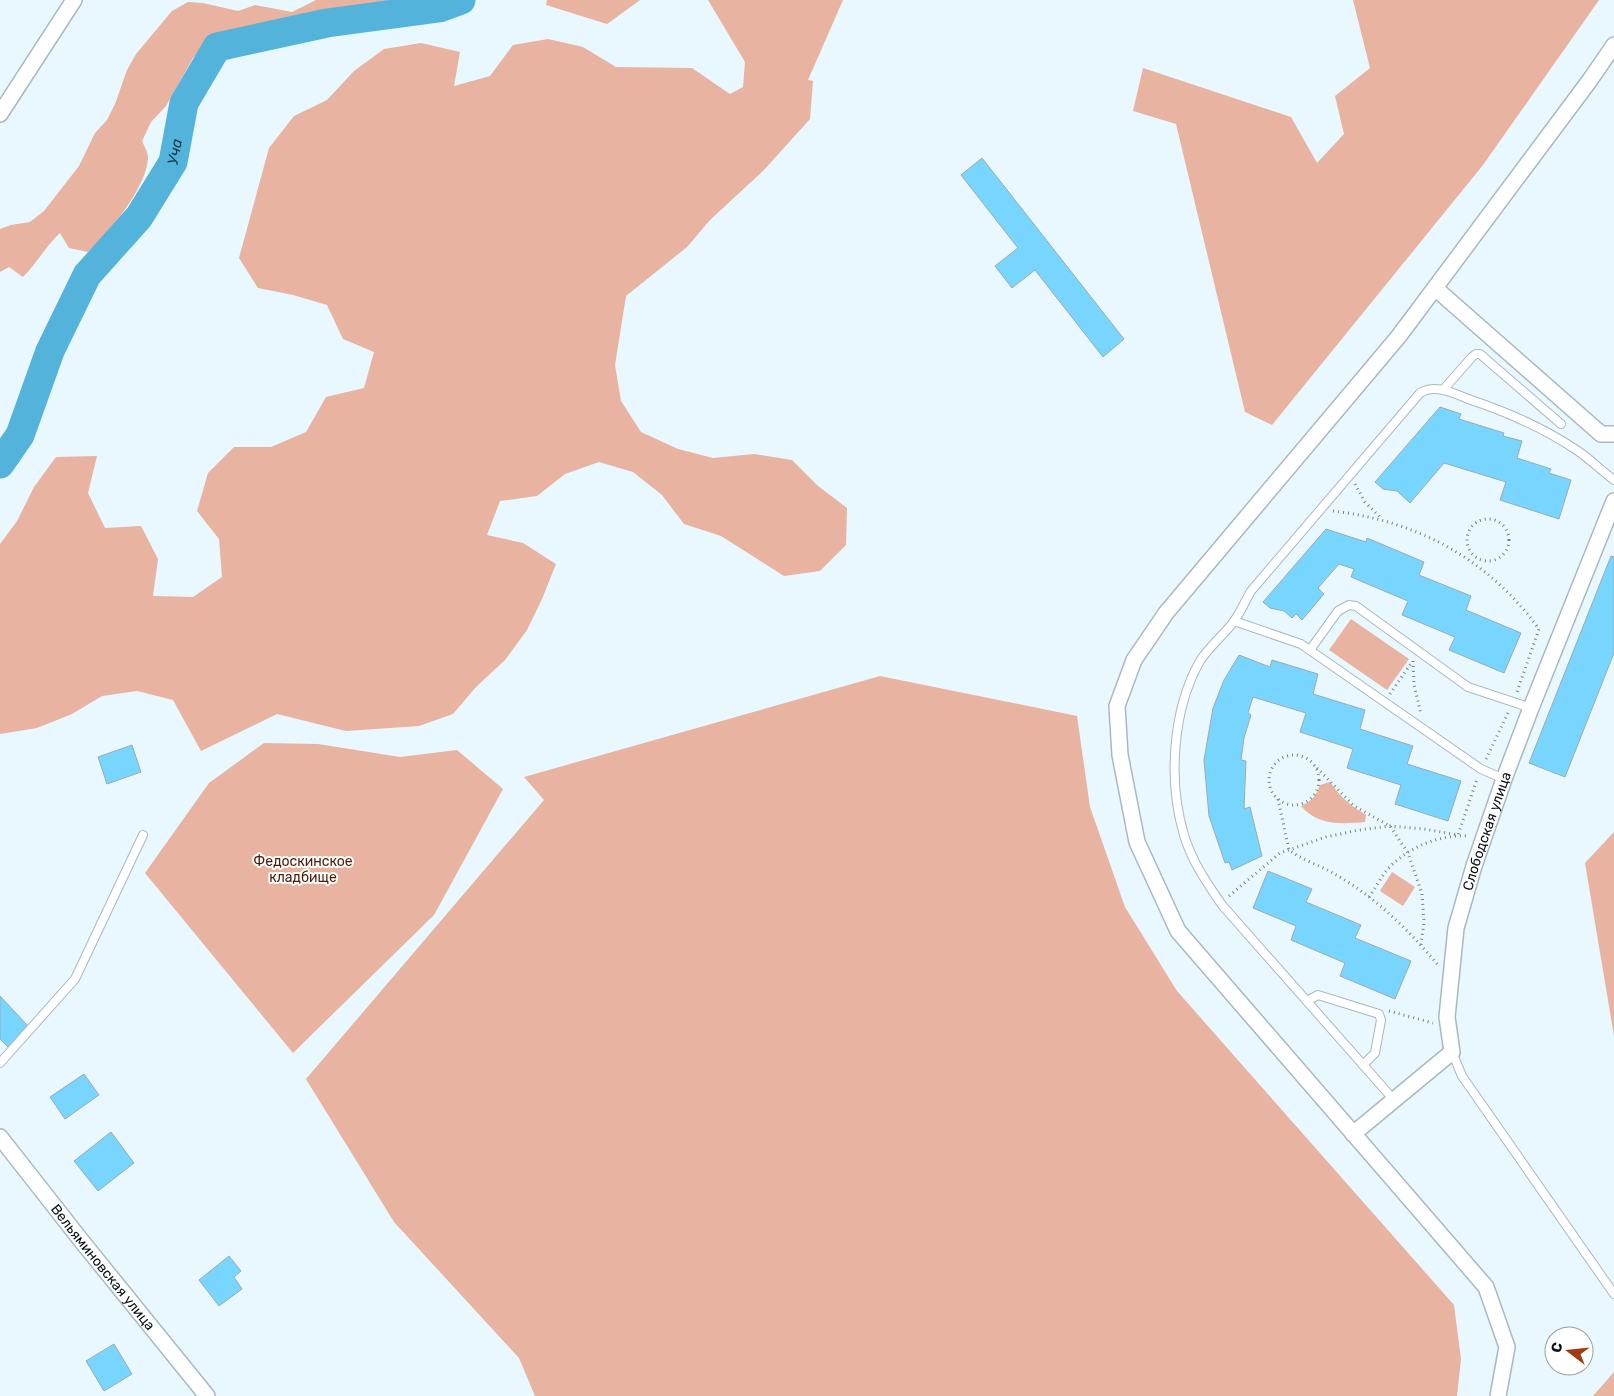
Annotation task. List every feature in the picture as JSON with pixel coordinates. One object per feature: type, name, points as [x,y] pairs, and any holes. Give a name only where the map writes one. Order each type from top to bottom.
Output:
[{"type":"street","points":[[0,114],[74,0]]},
{"type":"street","points":[[1498,1396],[1507,1347],[1486,1287],[1178,931],[1137,842],[1120,755],[1118,706],[1134,660],[1166,613],[1399,336],[1614,45]]},
{"type":"street","points":[[1435,288],[1601,434],[1614,434]]},
{"type":"street","name":"Слободская улица","points":[[1452,1052],[1447,1017],[1456,928],[1504,779],[1614,502]]},
{"type":"street","points":[[1353,1134],[1452,1052]]},
{"type":"street","name":"Вельяминовская улица","points":[[0,1137],[207,1396]]},
{"type":"lane","points":[[1443,390],[1472,357],[1480,354],[1561,424]]},
{"type":"lane","points":[[1394,1100],[1221,903],[1200,873],[1184,835],[1176,790],[1176,742],[1184,696],[1200,660],[1234,621],[1251,591],[1420,393],[1427,388],[1443,390],[1514,415],[1580,452],[1614,480]]},
{"type":"lane","points":[[1310,650],[1338,611],[1349,605],[1356,606],[1468,687],[1531,708]]},
{"type":"lane","points":[[1234,621],[1301,644],[1481,769],[1504,779]]},
{"type":"lane","points":[[0,1063],[75,978],[144,835]]},
{"type":"lane","points":[[1307,1001],[1318,995],[1379,1014],[1380,1020],[1375,1053],[1363,1064]]},
{"type":"lane","points":[[1452,1052],[1462,1076],[1614,1294]]},
{"type":"path","points":[[1350,475],[1365,502],[1382,519]]},
{"type":"path","points":[[1320,509],[1382,519],[1432,538],[1486,572],[1513,596],[1539,629],[1514,702],[1481,769],[1458,835]]},
{"type":"path","points":[[1487,519],[1501,523],[1508,535],[1509,542],[1503,555],[1497,559],[1487,561],[1476,557],[1468,545],[1470,531],[1474,525],[1487,519]]},
{"type":"path","points":[[1486,572],[1487,561]]},
{"type":"path","points":[[1384,702],[1419,651]]},
{"type":"path","points":[[1413,661],[1414,685],[1426,731]]},
{"type":"path","points":[[1317,768],[1319,784],[1311,798],[1297,805],[1289,805],[1278,799],[1271,791],[1268,775],[1276,761],[1282,756],[1298,754],[1312,762],[1354,806],[1390,826],[1408,853],[1422,894],[1424,922],[1421,945]]},
{"type":"path","points":[[1278,799],[1289,850],[1296,856],[1334,874],[1369,897],[1390,913],[1441,968],[1452,970]]},
{"type":"path","points":[[1221,903],[1280,853],[1326,837],[1390,826],[1484,837]]},
{"type":"path","points":[[1369,897],[1395,862],[1408,853],[1440,838],[1458,835]]},
{"type":"path","points":[[1379,1014],[1390,1011],[1448,1028]]},
{"type":"green space","points":[[316,0],[412,0],[399,11],[370,13],[223,35],[207,44],[193,58],[166,106],[151,122],[142,141],[148,157],[146,171],[134,196],[106,234],[88,252],[69,248],[60,233],[23,277],[9,267],[0,272],[0,229],[30,222],[44,211],[79,166],[95,133],[107,120],[127,70],[136,54],[172,11],[188,2],[203,3],[238,11],[255,5],[292,12]]},
{"type":"green space","points":[[547,0],[640,0],[607,24],[546,5]]},
{"type":"green space","points":[[708,0],[843,0],[808,80],[813,81],[810,119],[763,171],[710,220],[687,247],[626,296],[615,365],[621,401],[641,432],[678,449],[713,458],[754,454],[792,460],[818,486],[847,508],[846,545],[820,571],[784,576],[721,536],[684,524],[662,495],[633,472],[599,462],[565,474],[537,496],[500,501],[487,535],[523,543],[556,564],[527,630],[505,660],[476,687],[453,714],[419,726],[346,731],[277,714],[201,751],[173,700],[137,691],[102,696],[72,714],[37,728],[0,734],[0,544],[17,521],[34,487],[56,457],[97,456],[88,493],[105,528],[141,526],[158,559],[153,596],[193,597],[222,577],[219,539],[197,511],[208,473],[234,447],[271,447],[306,432],[326,397],[364,388],[374,352],[343,339],[327,305],[293,295],[258,288],[239,258],[269,148],[294,116],[327,100],[354,71],[384,49],[421,43],[460,52],[454,86],[490,76],[513,45],[548,39],[583,47],[616,67],[692,68],[730,94],[743,87],[745,62]]},
{"type":"green space","points":[[1353,0],[1599,0],[1483,165],[1272,425],[1245,412],[1176,124],[1133,111],[1143,68],[1291,117],[1317,163],[1344,134],[1335,96],[1370,68]]},
{"type":"green space","points":[[1351,619],[1409,659],[1387,690],[1329,650]]},
{"type":"green space","points":[[880,676],[1077,716],[1090,807],[1125,907],[1177,991],[1454,1305],[1461,1359],[1457,1396],[535,1396],[519,1358],[394,1222],[306,1079],[544,800],[524,777]]},
{"type":"green space","name":"Федоскинское кладбище","points":[[264,743],[318,744],[400,757],[457,750],[503,789],[434,915],[293,1053],[145,873],[209,783]]},
{"type":"green space","points":[[1330,782],[1346,801],[1366,815],[1365,822],[1339,823],[1322,820],[1308,813],[1301,806],[1313,798],[1320,785]]},
{"type":"green space","points":[[1614,832],[1614,1036],[1585,863]]},
{"type":"green space","points":[[1392,872],[1415,887],[1403,906],[1380,891]]},
{"type":"green space","points":[[1614,1372],[1614,1396],[1593,1396]]},
{"type":"building","points":[[982,158],[1124,339],[1103,357],[1035,270],[1012,288],[995,266],[1018,248],[961,175]]},
{"type":"building","points":[[1440,407],[1461,414],[1459,419],[1504,433],[1503,436],[1522,441],[1517,458],[1551,469],[1549,473],[1571,480],[1559,519],[1500,500],[1506,482],[1444,463],[1410,503],[1397,491],[1383,489],[1375,482]]},
{"type":"building","points":[[1326,529],[1366,542],[1367,538],[1424,562],[1419,575],[1471,596],[1466,610],[1521,633],[1504,673],[1449,650],[1455,637],[1402,615],[1408,601],[1351,577],[1354,569],[1339,564],[1318,588],[1324,594],[1302,620],[1296,614],[1292,618],[1284,611],[1270,608],[1263,602]]},
{"type":"building","points":[[1611,556],[1614,557],[1614,653],[1565,777],[1529,763]]},
{"type":"building","points":[[1239,655],[1270,667],[1272,660],[1318,674],[1313,694],[1365,710],[1360,729],[1413,746],[1407,764],[1461,781],[1448,821],[1395,804],[1401,785],[1347,768],[1353,749],[1300,732],[1306,713],[1253,697],[1248,713],[1251,715],[1244,738],[1241,760],[1246,761],[1244,809],[1250,807],[1262,856],[1232,870],[1229,862],[1225,863],[1209,816],[1204,760],[1213,708],[1224,680]]},
{"type":"building","points":[[132,745],[141,772],[107,784],[98,757]]},
{"type":"building","points":[[1268,871],[1312,889],[1306,902],[1361,925],[1355,938],[1411,961],[1395,999],[1340,976],[1345,963],[1291,940],[1296,926],[1253,908]]},
{"type":"building","points":[[0,996],[29,1027],[8,1047],[0,1039]]},
{"type":"building","points":[[84,1074],[99,1095],[65,1119],[50,1097]]},
{"type":"building","points":[[111,1132],[134,1163],[98,1191],[74,1161]]},
{"type":"building","points":[[229,1256],[241,1271],[234,1277],[242,1289],[219,1306],[199,1280]]},
{"type":"building","points":[[114,1344],[132,1374],[104,1391],[86,1361]]},
{"type":"waterway","name":"Уча","points":[[0,464],[20,435],[50,351],[87,275],[139,217],[173,162],[184,103],[217,47],[327,23],[439,8],[461,0]]}]
